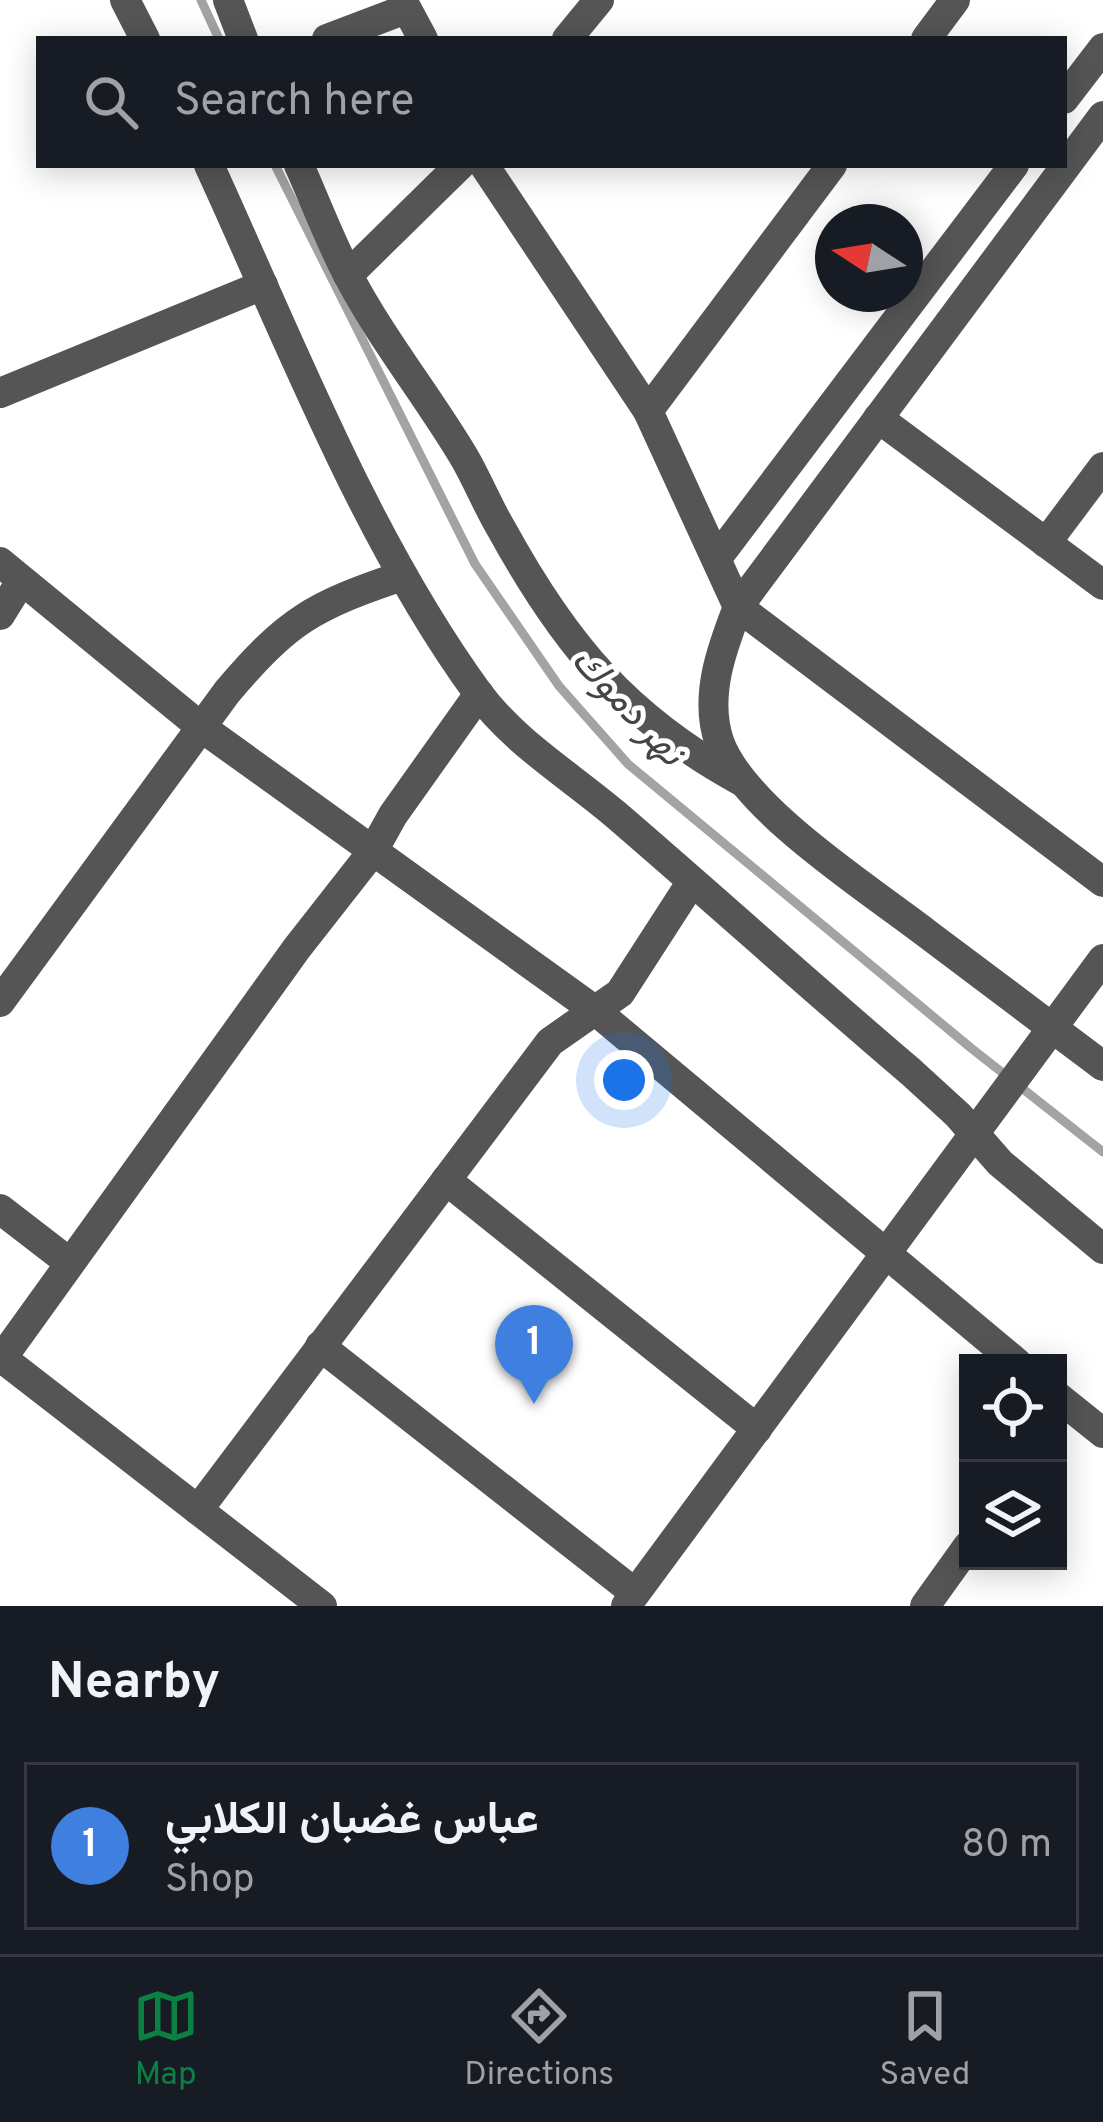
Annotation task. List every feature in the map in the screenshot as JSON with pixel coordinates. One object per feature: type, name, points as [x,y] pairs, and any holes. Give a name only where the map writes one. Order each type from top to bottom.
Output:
[{"type":"street","points":[[125,0],[143,36]]},
{"type":"street","points":[[228,0],[242,36]]},
{"type":"street","points":[[569,36],[599,0]]},
{"type":"street","points":[[928,36],[955,0]]},
{"type":"street","points":[[334,36],[404,4],[421,36]]},
{"type":"street","points":[[1067,95],[1103,47]]},
{"type":"street","points":[[1067,167],[1102,120]]},
{"type":"street","points":[[210,168],[402,576],[479,694],[513,732],[911,1072],[1000,1163],[1103,1250]]},
{"type":"street","points":[[299,168],[348,275],[466,460],[535,588],[603,680],[695,756],[746,784],[819,852],[1103,1066]]},
{"type":"street","points":[[348,275],[457,168]]},
{"type":"street","points":[[486,168],[648,411],[738,607],[1103,882]]},
{"type":"street","points":[[648,411],[830,168]]},
{"type":"street","points":[[717,558],[1012,168]]},
{"type":"street","points":[[746,784],[719,740],[715,719],[718,664],[738,607],[1066,168]]},
{"type":"street","points":[[0,393],[263,285]]},
{"type":"street","points":[[878,418],[1103,585]]},
{"type":"street","points":[[1046,543],[1103,467]]},
{"type":"street","points":[[0,614],[10,572],[201,727],[597,1012],[1006,1354]]},
{"type":"street","points":[[0,1002],[264,648],[291,623],[334,599],[402,576]]},
{"type":"street","points":[[322,1606],[1,1359],[297,947],[373,851],[479,694]]},
{"type":"street","points":[[198,1510],[550,1042],[620,993],[692,883]]},
{"type":"street","points":[[320,1346],[630,1599],[1103,959]]},
{"type":"street","points":[[446,1180],[757,1429]]},
{"type":"street","points":[[0,1209],[70,1263]]},
{"type":"street","points":[[1067,1411],[1103,1432]]},
{"type":"street","points":[[926,1606],[959,1559]]},
{"type":"waterway","name":"نهر دموك","points":[[201,0],[218,36]]},
{"type":"waterway","name":"نهر دموك","points":[[277,168],[475,564],[559,686],[628,764],[1103,1152]]},
{"type":"place","name":"عباس غضبان الكلابي","points":[[534,1404]]}]
